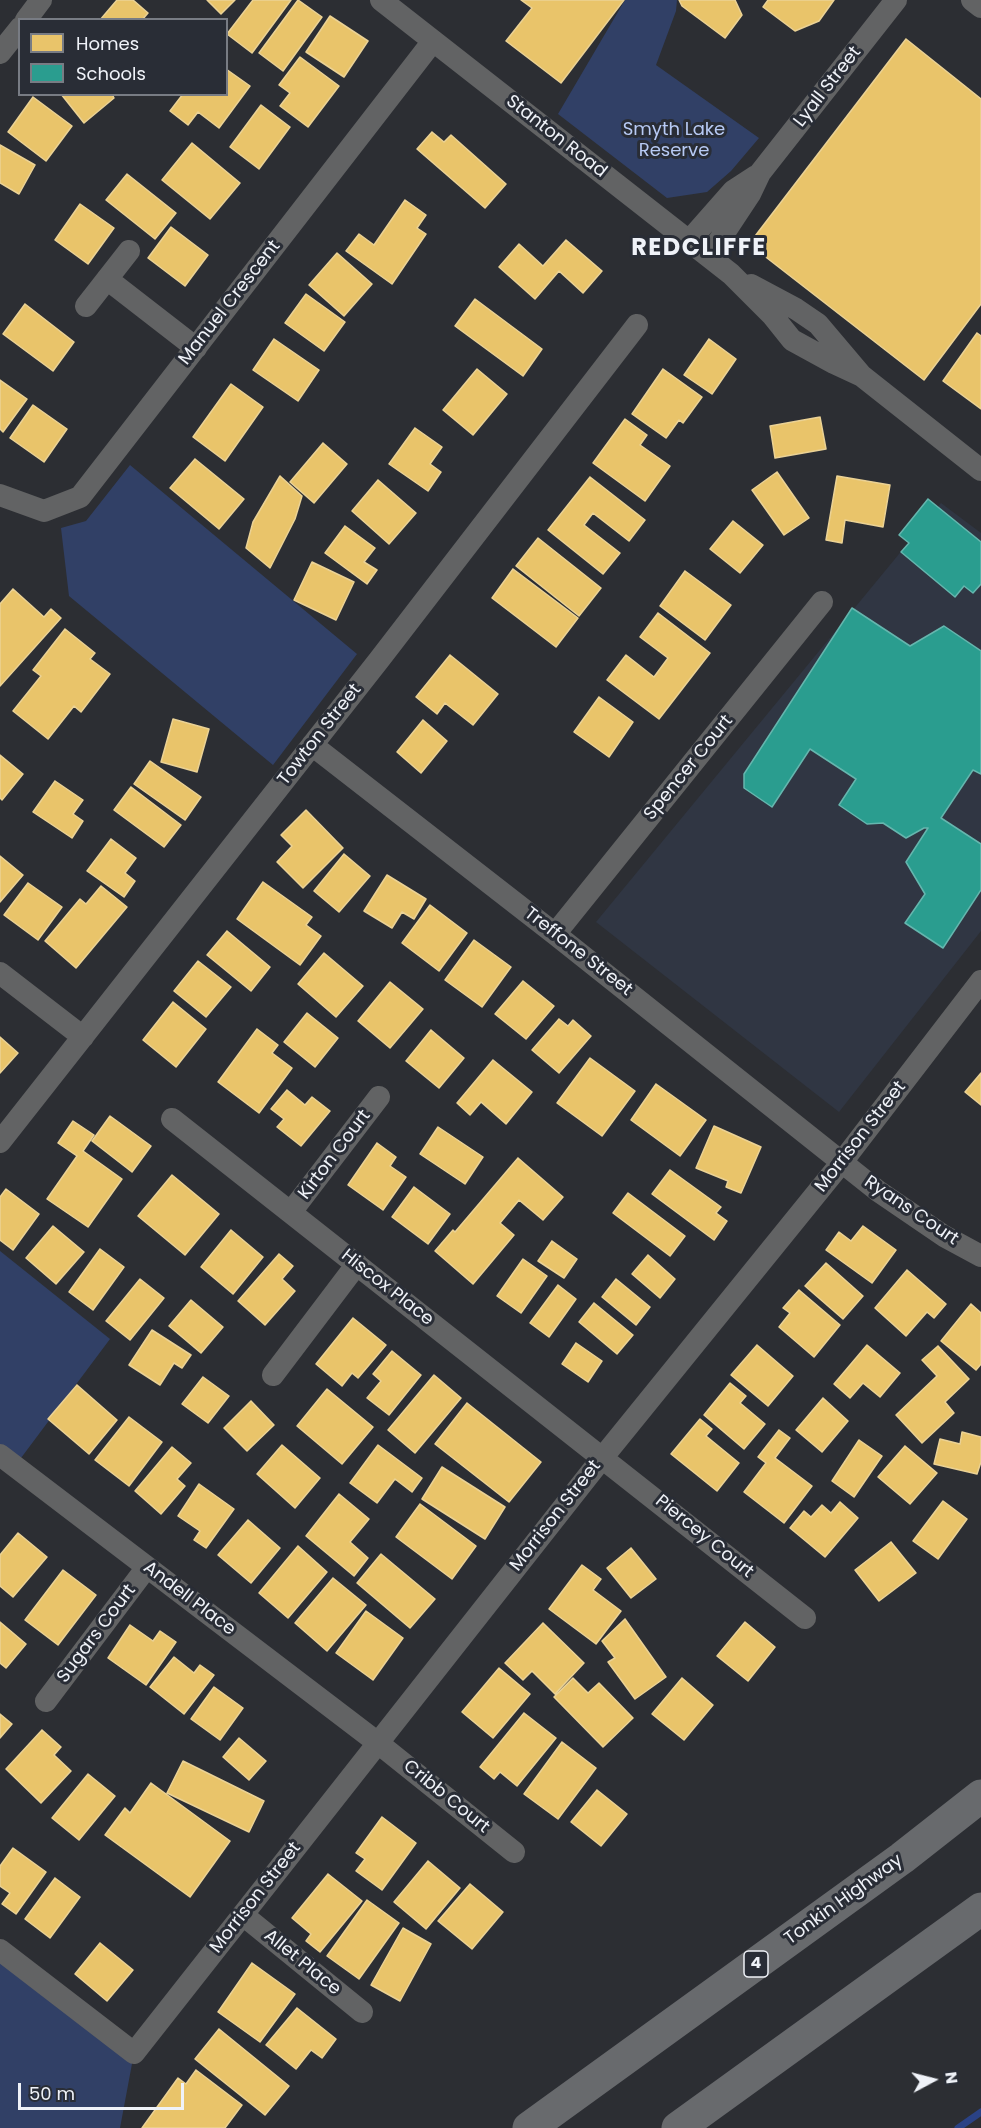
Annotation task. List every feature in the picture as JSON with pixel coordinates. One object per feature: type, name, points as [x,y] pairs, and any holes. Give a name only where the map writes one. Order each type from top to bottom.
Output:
[{"type":"highway","name":"Tonkin Highway","points":[[529,2128],[902,1858],[981,1796]]},
{"type":"highway","points":[[678,2128],[981,1909]]},
{"type":"street","points":[[28,18],[41,0]]},
{"type":"street","name":"Stanton Road","points":[[381,0],[731,274],[772,315],[792,340],[862,376],[981,470]]},
{"type":"street","name":"Lyall Street","points":[[709,256],[750,194],[759,173],[896,0]]},
{"type":"street","points":[[972,0],[981,7]]},
{"type":"street","points":[[0,53],[18,30]]},
{"type":"street","name":"Manuel Crescent","points":[[0,495],[45,511],[80,497],[433,41]]},
{"type":"street","name":"Lyall Street","points":[[689,241],[733,191],[759,173]]},
{"type":"street","points":[[87,306],[129,251]]},
{"type":"street","points":[[107,279],[196,348]]},
{"type":"street","name":"Towton Street","points":[[0,1142],[637,325]]},
{"type":"street","name":"Spencer Court","points":[[555,934],[822,602]]},
{"type":"street","name":"Treffone Street","points":[[312,744],[842,1162]]},
{"type":"street","points":[[0,973],[82,1037]]},
{"type":"street","name":"Morrison Street","points":[[0,1950],[134,2053],[603,1457],[842,1162],[981,981]]},
{"type":"street","name":"Kirton Court","points":[[291,1212],[379,1097]]},
{"type":"street","name":"Hiscox Place","points":[[172,1119],[603,1457]]},
{"type":"street","name":"Ryans Court","points":[[842,1162],[878,1191],[944,1236],[981,1256]]},
{"type":"street","points":[[273,1375],[357,1264]]},
{"type":"street","name":"Andell Place","points":[[0,1455],[378,1743]]},
{"type":"street","name":"Piercey Court","points":[[603,1457],[805,1618]]},
{"type":"street","name":"Sugars Court","points":[[46,1701],[147,1567]]},
{"type":"street","name":"Cribb Court","points":[[378,1743],[514,1852]]},
{"type":"street","name":"Allet Place","points":[[243,1915],[362,2012]]},
{"type":"shaded area","points":[[941,503],[981,533],[981,931],[839,1112],[596,922]]},
{"type":"green space","name":"Smyth Lake Reserve","points":[[625,0],[677,0],[676,11],[656,65],[759,138],[731,171],[707,192],[667,198],[558,114]]},
{"type":"green space","points":[[130,465],[357,654],[273,765],[69,596],[61,528],[86,521]]},
{"type":"green space","points":[[0,1251],[110,1339],[15,1466],[0,1455]]},
{"type":"green space","points":[[0,1950],[134,2053],[120,2128],[0,2128]]},
{"type":"building: Homes","points":[[117,0],[133,0],[148,13],[144,18],[102,18]]},
{"type":"building: Homes","points":[[207,0],[235,0],[221,14]]},
{"type":"building: Homes","points":[[253,0],[291,0],[252,53],[228,33]]},
{"type":"building: Homes","points":[[298,0],[322,17],[283,71],[259,53]]},
{"type":"building: Homes","points":[[521,0],[624,0],[561,83],[506,41],[532,8]]},
{"type":"building: Homes","points":[[679,0],[735,0],[742,15],[725,38],[682,6]]},
{"type":"building: Homes","points":[[768,0],[834,0],[819,21],[795,31],[763,7]]},
{"type":"building: Homes","points":[[330,16],[368,41],[344,77],[306,52]]},
{"type":"building: Homes","points":[[906,39],[981,99],[981,304],[924,380],[749,244]]},
{"type":"building: Homes","points":[[300,57],[339,86],[308,127],[280,106],[290,93],[279,85]]},
{"type":"building: Homes","points":[[228,70],[250,86],[219,128],[198,112],[188,125],[170,111],[181,96],[228,96]]},
{"type":"building: Homes","points":[[63,96],[113,96],[114,98],[84,123]]},
{"type":"building: Homes","points":[[33,97],[72,126],[46,161],[8,132]]},
{"type":"building: Homes","points":[[261,105],[290,127],[259,169],[230,147]]},
{"type":"building: Homes","points":[[432,132],[444,142],[451,135],[506,184],[485,208],[417,149]]},
{"type":"building: Homes","points":[[192,143],[240,183],[210,219],[162,180]]},
{"type":"building: Homes","points":[[0,145],[35,165],[19,194],[0,183]]},
{"type":"building: Homes","points":[[127,174],[176,213],[155,239],[106,200]]},
{"type":"building: Homes","points":[[405,200],[426,215],[417,228],[426,234],[392,284],[346,251],[359,234],[374,245]]},
{"type":"building: Homes","points":[[80,204],[114,228],[88,264],[55,240]]},
{"type":"building: Homes","points":[[171,227],[208,255],[185,286],[148,258]]},
{"type":"building: Homes","points":[[566,240],[602,271],[583,293],[559,271],[535,299],[499,267],[519,244],[543,266]]},
{"type":"building: Homes","points":[[337,253],[372,284],[344,316],[309,285]]},
{"type":"building: Homes","points":[[306,294],[345,322],[324,351],[285,323]]},
{"type":"building: Homes","points":[[475,299],[542,349],[523,376],[455,326]]},
{"type":"building: Homes","points":[[25,304],[74,342],[53,371],[3,334]]},
{"type":"building: Homes","points":[[977,333],[981,336],[981,409],[943,381]]},
{"type":"building: Homes","points":[[274,339],[319,370],[298,401],[253,370]]},
{"type":"building: Homes","points":[[709,339],[736,359],[712,394],[684,375]]},
{"type":"building: Homes","points":[[477,369],[507,394],[473,435],[443,410]]},
{"type":"building: Homes","points":[[663,369],[702,397],[683,423],[679,420],[666,438],[632,414]]},
{"type":"building: Homes","points":[[0,380],[27,399],[3,432],[0,429]]},
{"type":"building: Homes","points":[[231,384],[263,407],[225,461],[193,437]]},
{"type":"building: Homes","points":[[33,405],[67,429],[44,462],[10,438]]},
{"type":"building: Homes","points":[[820,417],[826,449],[775,458],[770,426]]},
{"type":"building: Homes","points":[[625,419],[647,435],[640,445],[670,466],[645,501],[593,463]]},
{"type":"building: Homes","points":[[415,428],[442,447],[430,464],[441,472],[428,491],[389,464]]},
{"type":"building: Homes","points":[[323,443],[347,464],[314,503],[290,482]]},
{"type":"building: Homes","points":[[195,459],[244,499],[219,529],[170,488]]},
{"type":"building: Homes","points":[[777,472],[809,518],[784,535],[752,490]]},
{"type":"building: Homes","points":[[280,476],[302,496],[295,519],[270,568],[246,548],[253,522]]},
{"type":"building: Homes","points":[[837,476],[890,485],[883,527],[845,520],[842,543],[826,540]]},
{"type":"building: Homes","points":[[590,477],[645,520],[629,541],[593,513],[584,525],[620,553],[603,574],[548,530]]},
{"type":"building: Homes","points":[[378,480],[416,513],[389,544],[352,511]]},
{"type":"building: Homes","points":[[733,521],[763,545],[740,573],[710,549]]},
{"type":"building: Homes","points":[[345,526],[375,548],[364,562],[377,570],[367,584],[325,553]]},
{"type":"building: Homes","points":[[538,538],[601,588],[579,616],[516,566]]},
{"type":"building: Homes","points":[[312,562],[354,582],[336,620],[294,600]]},
{"type":"building: Homes","points":[[513,569],[578,618],[556,647],[492,598]]},
{"type":"building: Homes","points":[[685,571],[731,605],[705,640],[660,606]]},
{"type":"building: Homes","points":[[13,589],[44,617],[51,609],[61,618],[0,686],[0,604]]},
{"type":"building: Homes","points":[[658,613],[710,653],[659,719],[607,680],[626,655],[654,677],[668,658],[640,637]]},
{"type":"building: Homes","points":[[65,629],[95,653],[90,659],[110,674],[81,712],[74,706],[48,739],[13,711],[41,676],[33,670]]},
{"type":"building: Homes","points":[[450,655],[498,694],[473,725],[445,703],[437,714],[416,697]]},
{"type":"building: Homes","points":[[599,697],[633,722],[609,757],[574,732]]},
{"type":"building: Homes","points":[[173,719],[209,729],[197,772],[161,762]]},
{"type":"building: Homes","points":[[423,720],[447,741],[421,773],[397,752]]},
{"type":"building: Homes","points":[[0,755],[23,774],[2,800],[0,798]]},
{"type":"building: Homes","points":[[150,761],[201,797],[185,820],[134,784]]},
{"type":"building: Homes","points":[[55,781],[83,800],[73,814],[83,821],[72,838],[33,812]]},
{"type":"building: Homes","points":[[131,787],[181,825],[164,847],[114,810]]},
{"type":"building: Homes","points":[[306,810],[343,848],[303,888],[277,862],[292,846],[281,835]]},
{"type":"building: Homes","points":[[111,839],[136,858],[125,873],[135,881],[124,897],[87,871]]},
{"type":"building: Homes","points":[[344,854],[370,876],[339,912],[314,891]]},
{"type":"building: Homes","points":[[0,856],[23,875],[0,902]]},
{"type":"building: Homes","points":[[387,875],[426,899],[414,919],[402,912],[392,928],[364,911]]},
{"type":"building: Homes","points":[[263,882],[312,917],[306,925],[321,936],[300,965],[237,919]]},
{"type":"building: Homes","points":[[28,883],[62,907],[38,940],[4,915]]},
{"type":"building: Homes","points":[[101,886],[127,907],[76,968],[45,941],[80,899],[86,904]]},
{"type":"building: Homes","points":[[430,905],[467,933],[439,971],[402,943]]},
{"type":"building: Homes","points":[[227,931],[270,967],[251,991],[207,955]]},
{"type":"building: Homes","points":[[474,940],[511,967],[482,1007],[445,980]]},
{"type":"building: Homes","points":[[324,953],[363,986],[336,1017],[298,984]]},
{"type":"building: Homes","points":[[198,961],[231,987],[206,1017],[174,991]]},
{"type":"building: Homes","points":[[523,981],[554,1006],[526,1039],[495,1014]]},
{"type":"building: Homes","points":[[390,982],[423,1009],[390,1048],[358,1021]]},
{"type":"building: Homes","points":[[173,1002],[206,1029],[176,1067],[143,1040]]},
{"type":"building: Homes","points":[[307,1013],[338,1038],[315,1067],[284,1042]]},
{"type":"building: Homes","points":[[559,1019],[568,1026],[573,1020],[591,1036],[559,1073],[532,1050]]},
{"type":"building: Homes","points":[[257,1029],[278,1045],[272,1053],[292,1068],[259,1113],[218,1082]]},
{"type":"building: Homes","points":[[431,1030],[464,1058],[439,1088],[406,1061]]},
{"type":"building: Homes","points":[[0,1037],[18,1053],[0,1073]]},
{"type":"building: Homes","points":[[590,1058],[635,1091],[602,1136],[557,1103]]},
{"type":"building: Homes","points":[[493,1060],[532,1092],[506,1124],[481,1102],[470,1115],[457,1103]]},
{"type":"building: Homes","points":[[981,1073],[981,1105],[965,1092]]},
{"type":"building: Homes","points":[[656,1084],[706,1120],[680,1156],[631,1120]]},
{"type":"building: Homes","points":[[287,1090],[305,1105],[312,1097],[330,1111],[301,1146],[277,1127],[284,1119],[271,1109]]},
{"type":"building: Homes","points":[[110,1116],[151,1146],[132,1172],[92,1141]]},
{"type":"building: Homes","points":[[73,1121],[94,1135],[83,1151],[122,1179],[88,1227],[47,1199],[77,1156],[58,1143]]},
{"type":"building: Homes","points":[[714,1126],[761,1147],[741,1193],[726,1187],[728,1181],[696,1168]]},
{"type":"building: Homes","points":[[438,1127],[483,1157],[465,1184],[420,1154]]},
{"type":"building: Homes","points":[[377,1143],[396,1157],[390,1166],[406,1177],[383,1210],[348,1185]]},
{"type":"building: Homes","points":[[518,1158],[563,1197],[543,1220],[519,1200],[500,1223],[514,1235],[473,1284],[435,1251],[453,1230],[455,1232]]},
{"type":"building: Homes","points":[[670,1170],[721,1207],[716,1213],[727,1221],[714,1240],[652,1194]]},
{"type":"building: Homes","points":[[172,1175],[219,1214],[185,1255],[138,1216]]},
{"type":"building: Homes","points":[[414,1187],[450,1214],[428,1244],[392,1217]]},
{"type":"building: Homes","points":[[6,1189],[39,1214],[13,1250],[0,1240],[0,1197]]},
{"type":"building: Homes","points":[[628,1193],[685,1236],[670,1256],[613,1213]]},
{"type":"building: Homes","points":[[53,1226],[84,1252],[56,1284],[26,1258]]},
{"type":"building: Homes","points":[[863,1226],[896,1250],[872,1283],[826,1250],[839,1232],[851,1241]]},
{"type":"building: Homes","points":[[231,1230],[263,1257],[233,1294],[201,1267]]},
{"type":"building: Homes","points":[[552,1241],[577,1259],[564,1278],[538,1261]]},
{"type":"building: Homes","points":[[100,1249],[124,1267],[93,1310],[69,1292]]},
{"type":"building: Homes","points":[[279,1254],[293,1266],[282,1279],[295,1291],[265,1325],[238,1301]]},
{"type":"building: Homes","points":[[648,1255],[675,1279],[660,1298],[632,1274]]},
{"type":"building: Homes","points":[[523,1259],[547,1276],[521,1313],[497,1296]]},
{"type":"building: Homes","points":[[826,1263],[863,1296],[843,1319],[805,1286]]},
{"type":"building: Homes","points":[[907,1270],[946,1304],[934,1318],[927,1312],[906,1336],[875,1308]]},
{"type":"building: Homes","points":[[140,1279],[164,1298],[130,1340],[106,1321]]},
{"type":"building: Homes","points":[[616,1279],[650,1307],[636,1325],[602,1297]]},
{"type":"building: Homes","points":[[558,1285],[576,1299],[549,1337],[530,1323]]},
{"type":"building: Homes","points":[[799,1290],[840,1325],[814,1357],[779,1327],[790,1313],[783,1308]]},
{"type":"building: Homes","points":[[191,1300],[223,1327],[201,1353],[169,1326]]},
{"type":"building: Homes","points":[[594,1303],[633,1335],[617,1354],[579,1322]]},
{"type":"building: Homes","points":[[971,1304],[981,1313],[981,1364],[976,1370],[941,1341]]},
{"type":"building: Homes","points":[[353,1318],[386,1345],[358,1378],[352,1373],[342,1386],[316,1364]]},
{"type":"building: Homes","points":[[152,1330],[191,1355],[182,1368],[174,1363],[160,1385],[129,1365]]},
{"type":"building: Homes","points":[[576,1343],[602,1361],[588,1382],[562,1364]]},
{"type":"building: Homes","points":[[757,1345],[793,1376],[768,1406],[731,1375]]},
{"type":"building: Homes","points":[[867,1345],[900,1373],[880,1397],[863,1383],[850,1398],[834,1384]]},
{"type":"building: Homes","points":[[938,1346],[969,1379],[945,1402],[954,1413],[922,1443],[896,1415],[937,1376],[922,1360]]},
{"type":"building: Homes","points":[[392,1351],[421,1375],[389,1415],[367,1398],[381,1381],[373,1374]]},
{"type":"building: Homes","points":[[434,1375],[461,1398],[415,1453],[388,1430]]},
{"type":"building: Homes","points":[[203,1377],[229,1396],[208,1423],[182,1404]]},
{"type":"building: Homes","points":[[730,1383],[746,1396],[740,1403],[765,1424],[744,1449],[704,1415]]},
{"type":"building: Homes","points":[[77,1385],[117,1420],[89,1454],[48,1419]]},
{"type":"building: Homes","points":[[327,1389],[373,1427],[342,1464],[297,1426]]},
{"type":"building: Homes","points":[[823,1398],[848,1421],[822,1452],[796,1430]]},
{"type":"building: Homes","points":[[251,1401],[274,1425],[247,1451],[224,1428]]},
{"type":"building: Homes","points":[[467,1403],[541,1462],[509,1502],[435,1444]]},
{"type":"building: Homes","points":[[129,1417],[162,1442],[129,1486],[95,1460]]},
{"type":"building: Homes","points":[[700,1419],[712,1429],[706,1436],[739,1463],[717,1491],[671,1454]]},
{"type":"building: Homes","points":[[779,1430],[790,1438],[775,1458],[812,1486],[784,1523],[744,1492],[766,1463],[758,1457]]},
{"type":"building: Homes","points":[[962,1432],[981,1437],[981,1462],[977,1474],[934,1464],[940,1439],[960,1444]]},
{"type":"building: Homes","points":[[859,1440],[882,1456],[854,1497],[832,1481]]},
{"type":"building: Homes","points":[[282,1445],[320,1478],[295,1508],[257,1474]]},
{"type":"building: Homes","points":[[378,1445],[422,1478],[412,1492],[395,1479],[377,1503],[350,1483]]},
{"type":"building: Homes","points":[[905,1446],[937,1473],[910,1504],[878,1477]]},
{"type":"building: Homes","points":[[172,1447],[191,1463],[177,1479],[185,1486],[161,1514],[135,1491]]},
{"type":"building: Homes","points":[[442,1467],[505,1507],[485,1539],[422,1499]]},
{"type":"building: Homes","points":[[199,1484],[234,1509],[206,1548],[194,1540],[200,1531],[178,1516]]},
{"type":"building: Homes","points":[[339,1494],[369,1519],[350,1542],[368,1558],[354,1576],[306,1536]]},
{"type":"building: Homes","points":[[943,1501],[967,1519],[938,1559],[913,1541]]},
{"type":"building: Homes","points":[[840,1502],[858,1518],[825,1557],[790,1528],[804,1511],[811,1517],[822,1505],[831,1513]]},
{"type":"building: Homes","points":[[420,1504],[476,1546],[452,1579],[396,1537]]},
{"type":"building: Homes","points":[[248,1520],[280,1548],[251,1583],[218,1555]]},
{"type":"building: Homes","points":[[18,1533],[47,1557],[13,1597],[0,1586],[0,1555]]},
{"type":"building: Homes","points":[[891,1542],[916,1573],[879,1601],[855,1570]]},
{"type":"building: Homes","points":[[298,1546],[327,1572],[288,1618],[259,1593]]},
{"type":"building: Homes","points":[[631,1548],[656,1579],[631,1598],[607,1568]]},
{"type":"building: Homes","points":[[381,1554],[435,1599],[410,1628],[357,1583]]},
{"type":"building: Homes","points":[[582,1565],[601,1579],[593,1590],[621,1611],[596,1644],[549,1609]]},
{"type":"building: Homes","points":[[63,1570],[96,1595],[58,1645],[25,1620]]},
{"type":"building: Homes","points":[[333,1578],[366,1605],[327,1651],[295,1623]]},
{"type":"building: Homes","points":[[366,1611],[403,1638],[373,1680],[336,1653]]},
{"type":"building: Homes","points":[[625,1619],[666,1677],[635,1699],[608,1662],[615,1658],[602,1641]]},
{"type":"building: Homes","points":[[0,1622],[26,1644],[6,1668],[0,1663]]},
{"type":"building: Homes","points":[[745,1622],[775,1647],[748,1681],[717,1656]]},
{"type":"building: Homes","points":[[543,1623],[584,1663],[555,1694],[532,1671],[523,1680],[505,1663]]},
{"type":"building: Homes","points":[[130,1625],[153,1641],[160,1631],[176,1642],[146,1685],[108,1658]]},
{"type":"building: Homes","points":[[174,1657],[194,1673],[200,1665],[214,1675],[184,1714],[150,1687]]},
{"type":"building: Homes","points":[[499,1668],[530,1694],[493,1738],[462,1712]]},
{"type":"building: Homes","points":[[573,1678],[588,1693],[599,1683],[633,1718],[603,1747],[554,1697]]},
{"type":"building: Homes","points":[[682,1678],[713,1705],[684,1740],[652,1714]]},
{"type":"building: Homes","points":[[214,1687],[243,1708],[220,1740],[191,1719]]},
{"type":"building: Homes","points":[[524,1713],[556,1738],[517,1786],[500,1772],[494,1779],[480,1767]]},
{"type":"building: Homes","points":[[0,1714],[12,1724],[0,1738]]},
{"type":"building: Homes","points":[[42,1730],[61,1747],[54,1755],[71,1771],[41,1803],[6,1769]]},
{"type":"building: Homes","points":[[239,1738],[266,1761],[249,1780],[223,1757]]},
{"type":"building: Homes","points":[[562,1742],[596,1768],[558,1819],[524,1794]]},
{"type":"building: Homes","points":[[183,1761],[264,1801],[249,1832],[167,1793]]},
{"type":"building: Homes","points":[[88,1774],[115,1796],[79,1840],[52,1818]]},
{"type":"building: Homes","points":[[151,1783],[230,1841],[190,1897],[105,1835],[125,1808],[130,1813]]},
{"type":"building: Homes","points":[[597,1790],[627,1814],[601,1846],[571,1822]]},
{"type":"building: Homes","points":[[382,1817],[416,1843],[382,1890],[356,1871],[365,1859],[356,1853]]},
{"type":"building: Homes","points":[[13,1848],[46,1872],[16,1914],[2,1904],[10,1893],[0,1886],[0,1866]]},
{"type":"building: Homes","points":[[428,1861],[460,1888],[426,1929],[394,1902]]},
{"type":"building: Homes","points":[[328,1874],[362,1901],[320,1952],[306,1941],[311,1934],[292,1918]]},
{"type":"building: Homes","points":[[55,1878],[80,1897],[50,1938],[25,1919]]},
{"type":"building: Homes","points":[[470,1884],[503,1912],[472,1949],[438,1921]]},
{"type":"building: Homes","points":[[367,1900],[399,1923],[359,1979],[327,1956]]},
{"type":"building: Homes","points":[[403,1928],[431,1944],[400,2001],[371,1985]]},
{"type":"building: Homes","points":[[100,1943],[133,1970],[107,2001],[75,1974]]},
{"type":"building: Homes","points":[[252,1963],[295,1994],[260,2042],[218,2012]]},
{"type":"building: Homes","points":[[297,2008],[336,2039],[322,2058],[311,2050],[296,2069],[266,2045]]},
{"type":"building: Homes","points":[[219,2029],[289,2086],[265,2115],[195,2059]]},
{"type":"building: Homes","points":[[196,2070],[242,2105],[225,2128],[142,2128],[178,2078],[186,2084]]},
{"type":"building: Schools","points":[[928,499],[981,542],[981,584],[973,593],[964,586],[955,597],[901,552],[909,543],[899,535]]},
{"type":"building: Schools","points":[[852,608],[910,646],[944,626],[981,651],[981,774],[973,770],[941,818],[981,844],[981,890],[943,948],[905,923],[925,894],[906,862],[928,828],[906,838],[883,823],[867,824],[839,805],[856,779],[810,749],[772,807],[744,788],[744,774]]},
{"type":"waterway","points":[[958,2128],[981,2112]]},
{"type":"district","name":"REDCLIFFE","points":[[699,249]]}]
